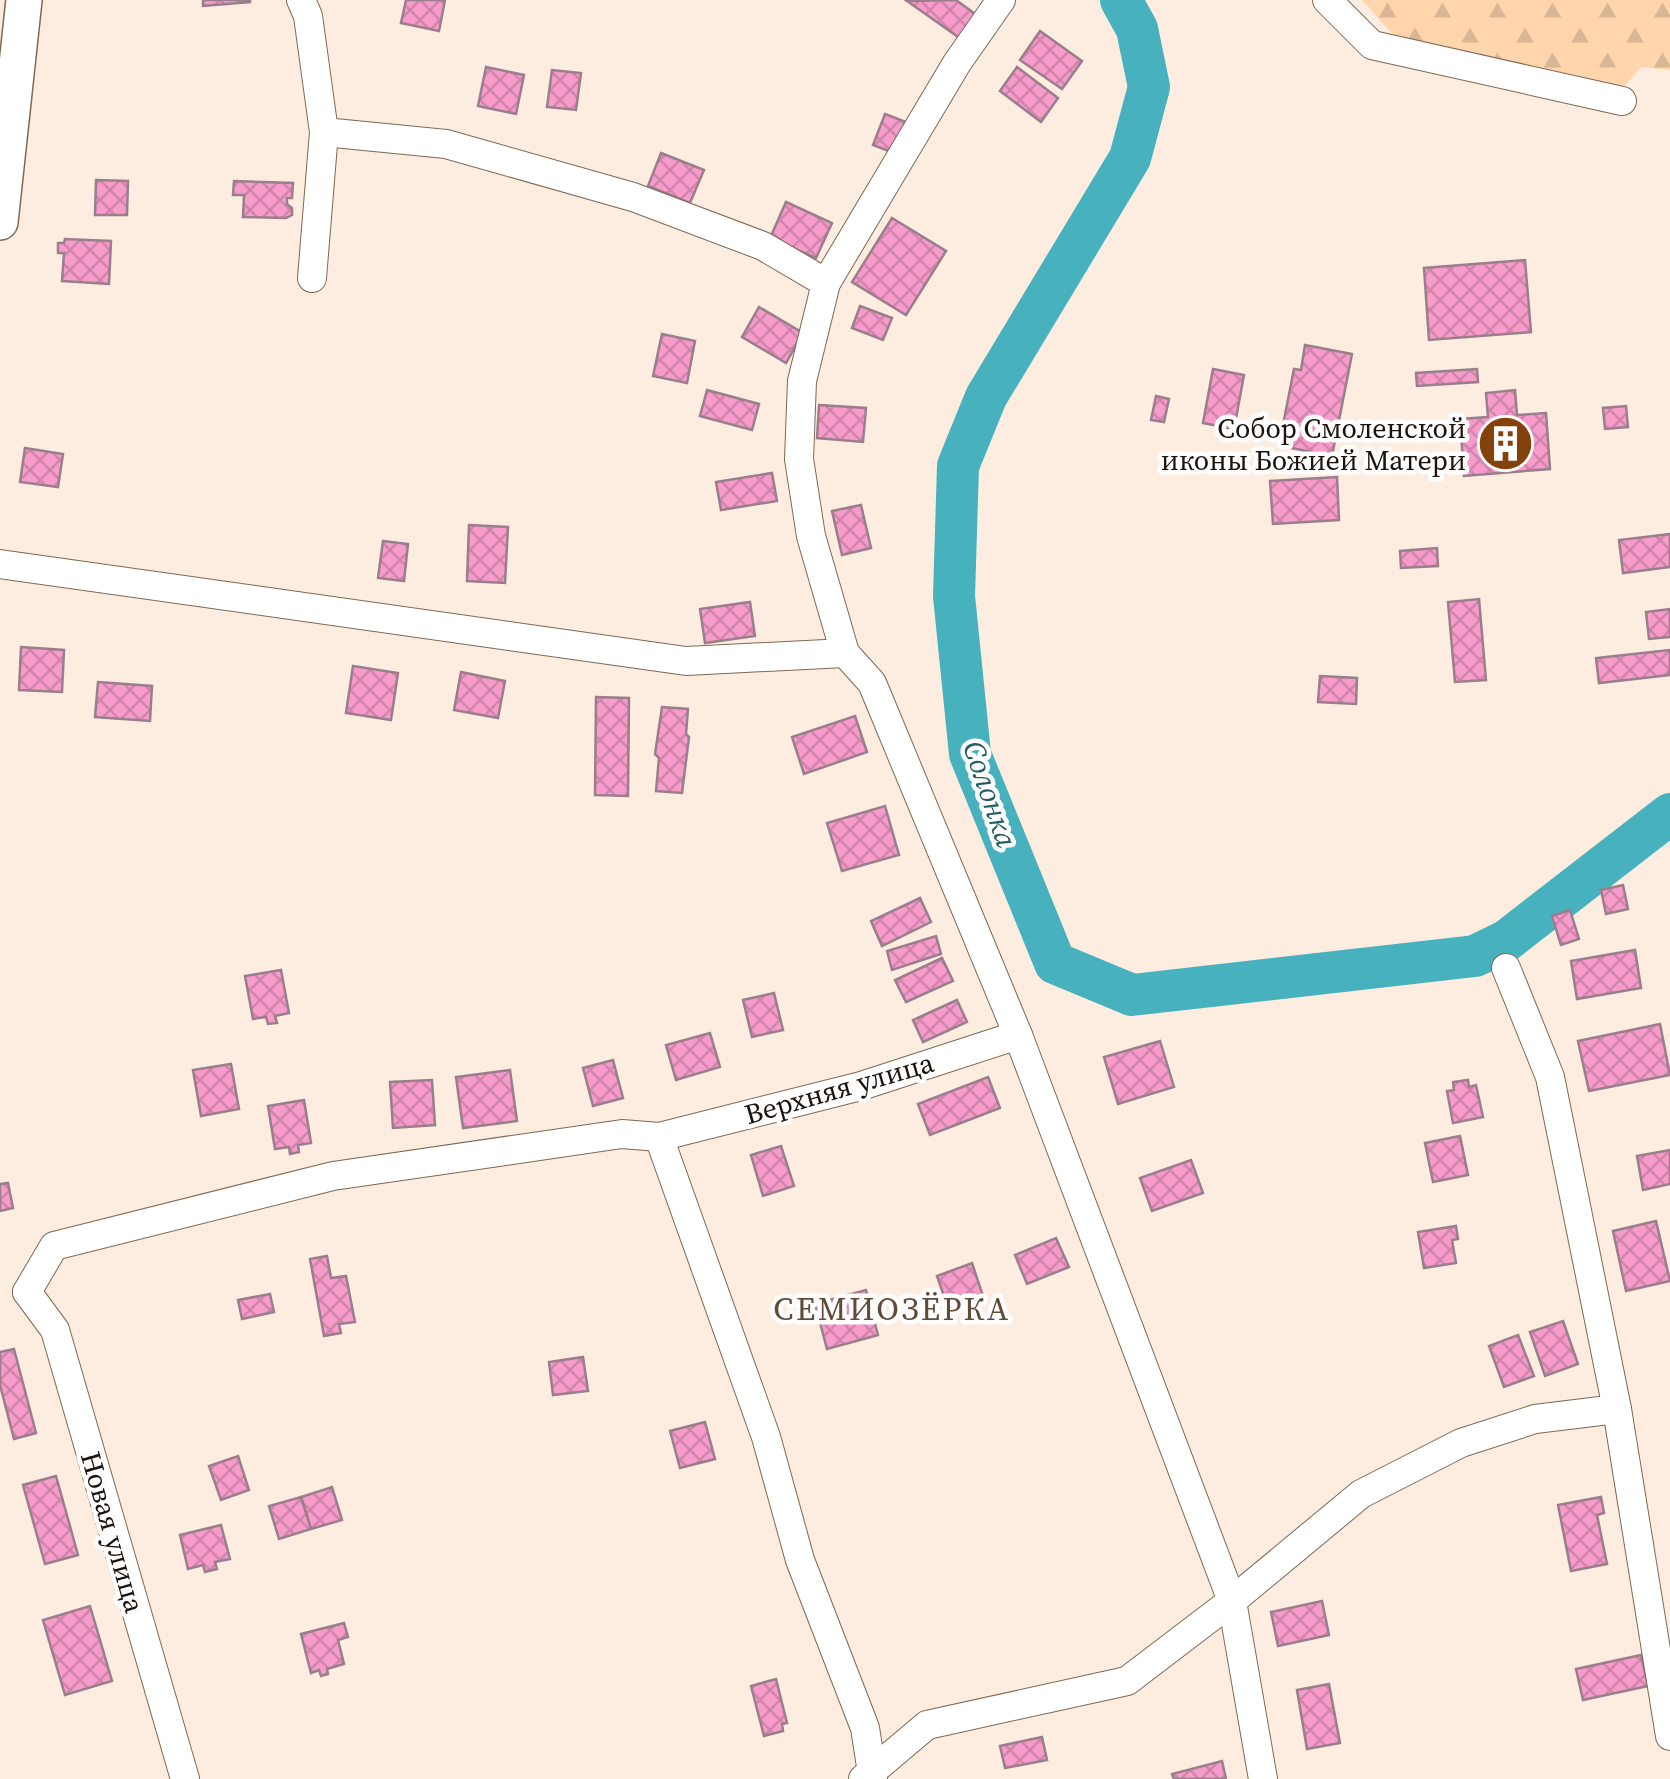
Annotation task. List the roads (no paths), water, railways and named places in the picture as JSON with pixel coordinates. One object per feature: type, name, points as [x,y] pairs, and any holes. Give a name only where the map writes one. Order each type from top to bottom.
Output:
[{"type":"street","points":[[0,222],[24,0]]},
{"type":"street","points":[[301,0],[308,16],[324,132],[312,278]]},
{"type":"street","points":[[1001,0],[957,63],[826,283],[802,381],[798,459],[811,536],[845,653],[872,682],[1018,1035],[1232,1601],[1263,1779]]},
{"type":"street","points":[[1327,0],[1372,46],[1622,101]]},
{"type":"street","points":[[324,132],[446,144],[634,198],[763,246],[826,283]]},
{"type":"street","points":[[0,564],[686,661],[845,653]]},
{"type":"street","points":[[1506,968],[1550,1077],[1617,1409],[1670,1736]]},
{"type":"street","name":"Верхняя улица","points":[[14,1291],[54,1246],[333,1176],[622,1134],[659,1137],[861,1086],[1018,1035]]},
{"type":"street","points":[[659,1137],[766,1437],[800,1560],[864,1728],[869,1777]]},
{"type":"street","name":"Новая улица","points":[[14,1291],[55,1330],[185,1779]]},
{"type":"street","points":[[869,1777],[927,1725],[1126,1681],[1232,1601],[1361,1494],[1461,1443],[1535,1419],[1617,1409]]},
{"type":"waterway","name":"Солонка","points":[[1121,0],[1137,29],[1149,87],[1130,158],[986,397],[958,466],[954,596],[970,754],[1055,963],[1132,995],[1475,956],[1506,941],[1670,814]]},
{"type":"place","name":"Собор Смоленской иконы Божией Матери","points":[[1505,444]]},
{"type":"district","name":"СЕМИОЗЁРКА","points":[[892,1309]]}]
